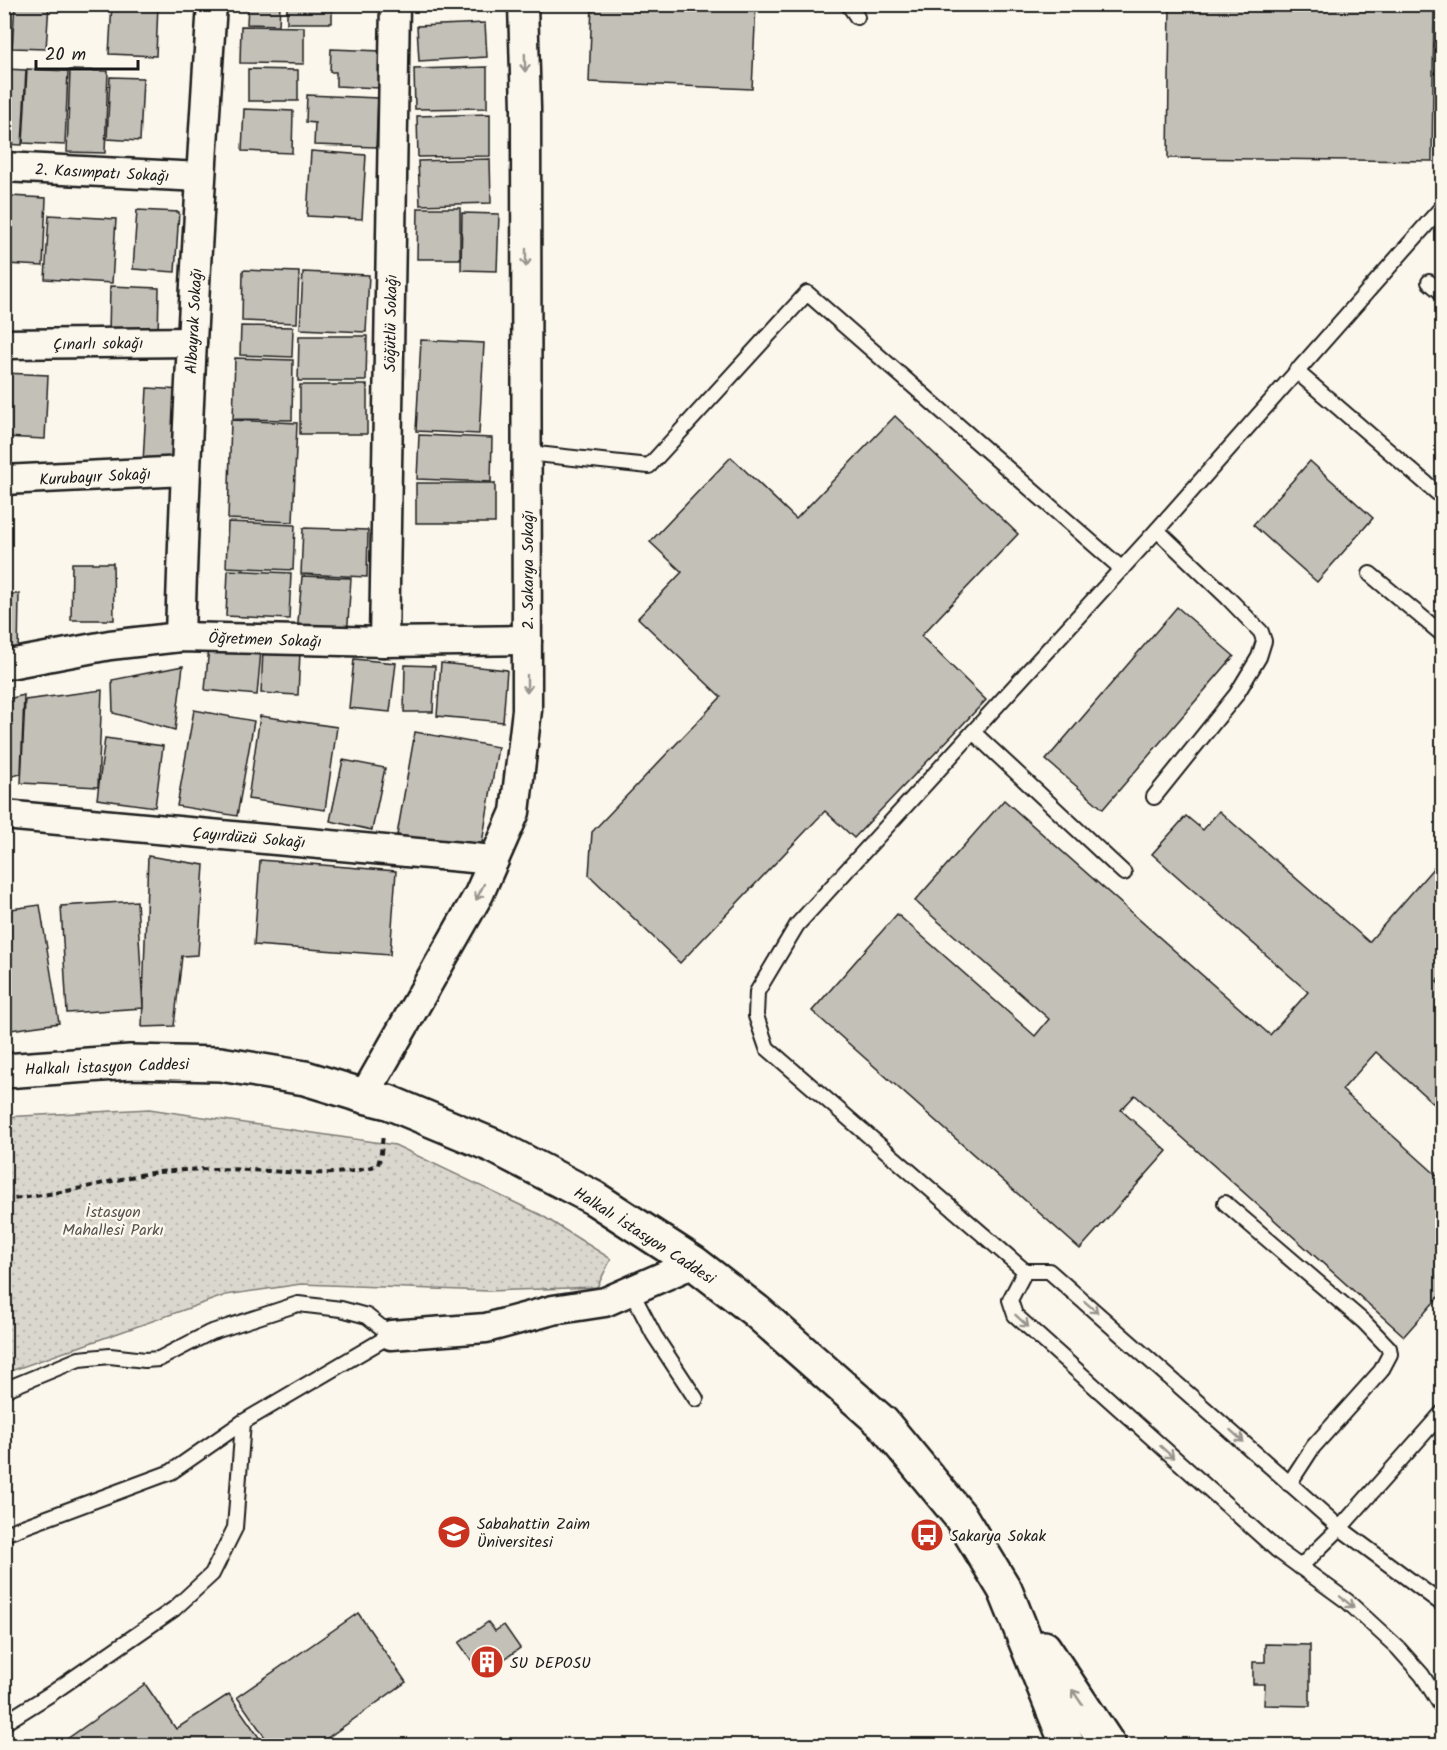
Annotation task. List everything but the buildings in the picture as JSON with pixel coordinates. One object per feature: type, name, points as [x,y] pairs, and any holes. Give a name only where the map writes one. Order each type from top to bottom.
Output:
[{"type":"main road","name":"Halkalı İstasyon Caddesi","points":[[4,1071],[130,1062],[220,1064],[305,1078],[376,1099],[494,1146],[594,1198],[694,1263],[756,1311],[883,1423],[960,1516],[1005,1590],[1068,1746]]},
{"type":"main road","points":[[1005,1590],[1109,1746]]},
{"type":"street","name":"Albayrak Sokağı","points":[[180,637],[185,471],[200,177],[212,4]]},
{"type":"street","name":"Söğütlü Sokağı","points":[[384,642],[395,4]]},
{"type":"street","name":"2. Sakarya Sokağı","points":[[376,1099],[479,894],[515,812],[527,710],[526,120],[523,4]]},
{"type":"street","name":"2. Kasımpatı Sokağı","points":[[4,167],[200,177]]},
{"type":"street","name":"Çınarlı sokağı","points":[[4,345],[192,342]]},
{"type":"street","name":"Kurubayır Sokağı","points":[[4,480],[185,471]]},
{"type":"street","name":"Öğretmen Sokağı","points":[[4,665],[110,645],[180,637],[384,642],[527,640]]},
{"type":"street","name":"Çayırdüzü Sokağı","points":[[4,814],[494,860]]},
{"type":"street","points":[[391,1335],[486,1328],[553,1310],[605,1302],[694,1263]]},
{"type":"lane","points":[[848,4],[857,17]]},
{"type":"lane","points":[[1443,207],[1122,569],[797,925],[757,992],[756,1016],[767,1048],[1025,1271],[1049,1271],[1340,1528],[1443,1604]]},
{"type":"lane","points":[[1429,282],[1443,293]]},
{"type":"lane","points":[[527,453],[650,466],[807,293],[1122,569]]},
{"type":"lane","points":[[1296,371],[1443,497]]},
{"type":"lane","points":[[1154,797],[1236,695],[1259,657],[1264,641],[1261,632],[1228,598],[1156,530]]},
{"type":"lane","points":[[1370,574],[1443,634]]},
{"type":"lane","points":[[973,732],[1124,873]]},
{"type":"lane","points":[[1225,1203],[1365,1322],[1389,1348],[1390,1354],[1381,1371],[1313,1447],[1289,1484]]},
{"type":"lane","points":[[1025,1271],[1010,1300],[1015,1315],[1277,1550],[1347,1601],[1398,1648],[1422,1675],[1443,1707]]},
{"type":"lane","points":[[631,1291],[654,1335],[696,1399]]},
{"type":"lane","points":[[4,1390],[79,1359],[110,1356],[145,1360],[159,1359],[209,1333],[298,1304],[367,1316],[391,1335],[243,1422],[171,1472],[4,1534]]},
{"type":"lane","points":[[1300,1567],[1340,1528],[1443,1413]]},
{"type":"lane","points":[[4,1723],[52,1693],[174,1608],[212,1574],[235,1528],[243,1422]]},
{"type":"path","points":[[4,1200],[84,1187],[143,1173],[172,1170],[235,1169],[321,1174],[364,1169],[378,1165],[381,1153],[376,1099]]},
{"type":"green space","name":"İstasyon Mahallesi Parkı","points":[[149,1109],[395,1145],[541,1215],[611,1259],[597,1287],[488,1291],[301,1284],[226,1295],[5,1373],[5,1117]]},
{"type":"place","name":"Sabahattin Zaim Üniversitesi","points":[[454,1532]]},
{"type":"place","name":"Sakarya Sokak","points":[[927,1535]]},
{"type":"place","name":"SU DEPOSU","points":[[487,1662]]}]
